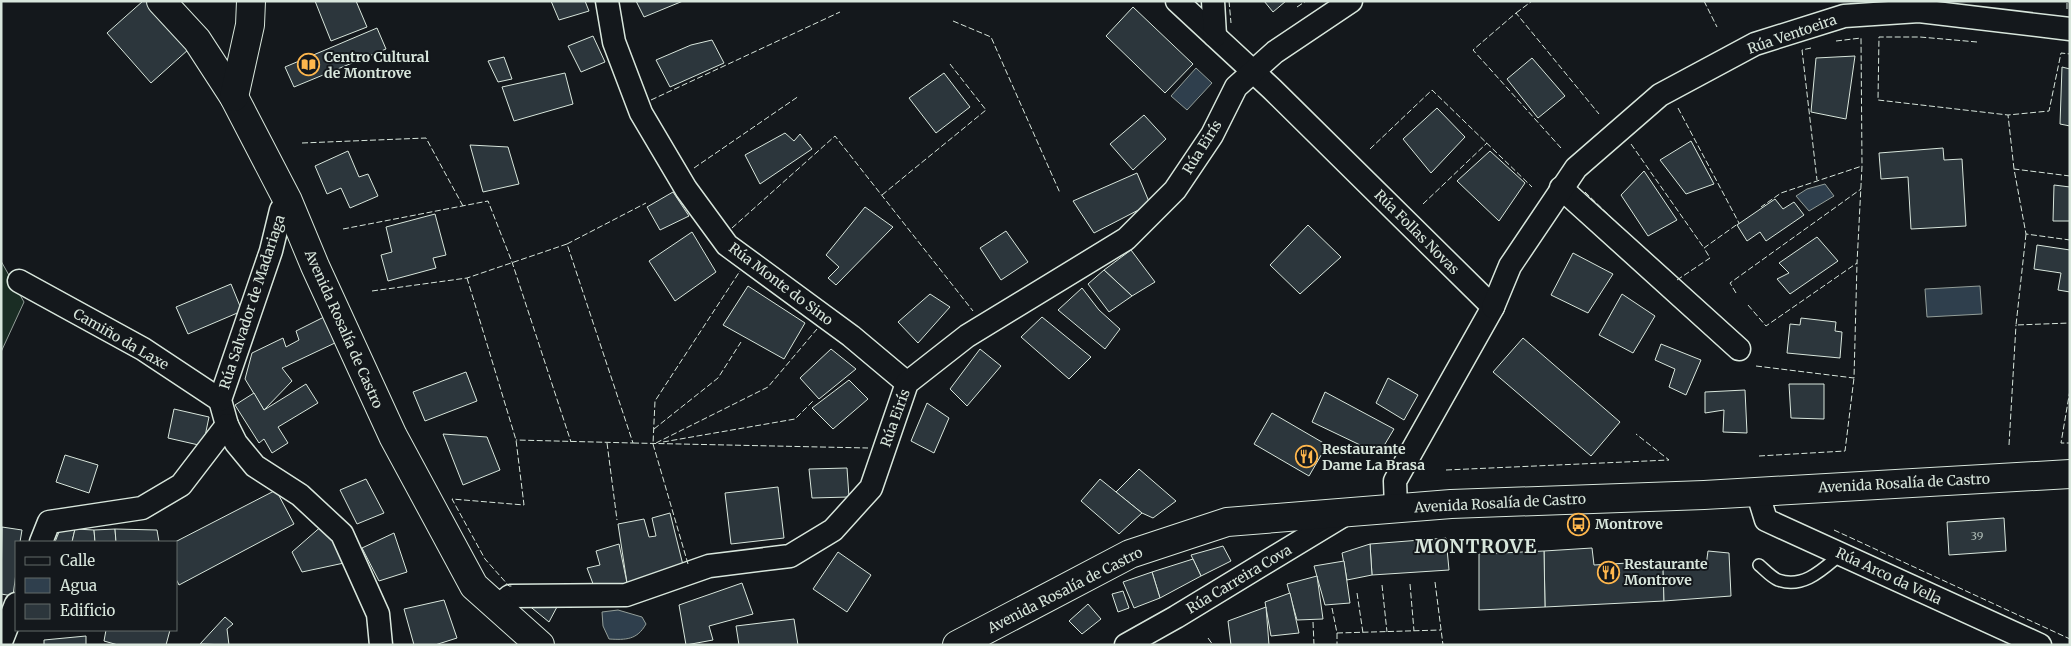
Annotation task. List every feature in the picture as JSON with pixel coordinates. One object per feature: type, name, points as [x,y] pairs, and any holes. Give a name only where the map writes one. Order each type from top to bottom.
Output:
[{"type":"street","name":"Avenida Rosalía de Castro","points":[[161,1],[197,40],[234,97],[288,201],[314,266],[393,436],[474,586],[540,645]]},
{"type":"street","points":[[234,97],[250,25],[251,1]]},
{"type":"street","name":"Rúa Monte do Sino","points":[[607,1],[614,42],[641,113],[686,189],[727,245],[851,336],[907,383]]},
{"type":"street","name":"Rúa Follas Novas","points":[[1177,1],[1254,72],[1493,307]]},
{"type":"street","points":[[1213,1],[1215,36]]},
{"type":"street","name":"Rúa Eirís","points":[[498,607],[510,596],[626,595],[709,566],[790,556],[833,530],[871,488],[907,383],[967,336],[1126,239],[1175,190],[1212,135],[1236,87],[1275,52],[1351,1]]},
{"type":"street","name":"Rúa Ventoeira","points":[[1493,307],[1510,266],[1576,168],[1660,95],[1755,44],[1844,16],[1919,11],[2070,29]]},
{"type":"street","points":[[1561,188],[1739,349]]},
{"type":"street","name":"Rúa Salvador de Madariaga","points":[[288,201],[281,210],[271,250],[220,400],[227,425],[236,444],[255,466],[300,495],[342,534],[378,614],[382,645]]},
{"type":"street","name":"Camiño da Laxe","points":[[19,282],[143,349],[220,400]]},
{"type":"street","points":[[1396,508],[1395,480],[1493,307]]},
{"type":"street","points":[[41,541],[49,522],[142,508],[181,486],[227,425]]},
{"type":"street","name":"Avenida Rosalía de Castro","points":[[957,645],[1130,554],[1227,522],[1396,508],[2070,474]]},
{"type":"street","name":"Rúa Arco da Vella","points":[[1757,491],[1766,520],[2040,645]]},
{"type":"street","name":"Rúa Carreira Cova","points":[[1126,645],[1176,617],[1350,511]]},
{"type":"street","points":[[1,642],[15,607]]},
{"type":"lane","points":[[1758,565],[1777,580],[1795,582],[1811,579],[1841,554]]},
{"type":"green space","points":[[1,261],[24,302],[1,352]]},
{"type":"water","points":[[1196,68],[1212,83],[1187,110],[1171,96]]},
{"type":"water","points":[[1825,184],[1834,196],[1809,211],[1796,196],[1807,189]]},
{"type":"water","points":[[1980,286],[1982,314],[1927,317],[1925,289]]},
{"type":"water","points":[[618,610],[642,617],[646,624],[643,629],[630,638],[609,639],[603,626],[602,612]]},
{"type":"building","points":[[143,1],[147,1],[189,49],[151,83],[107,33]]},
{"type":"building","points":[[315,1],[356,1],[367,27],[331,41]]},
{"type":"building","points":[[551,1],[585,1],[589,11],[559,20]]},
{"type":"building","points":[[636,1],[683,1],[644,17]]},
{"type":"building","points":[[1264,1],[1286,1],[1273,12]]},
{"type":"building","points":[[1133,7],[1193,64],[1165,93],[1106,36]]},
{"type":"building","points":[[377,28],[386,49],[294,87],[285,67]]},
{"type":"building","points":[[593,36],[605,62],[581,72],[568,46]]},
{"type":"building","points":[[712,40],[724,63],[670,87],[656,60],[691,45]]},
{"type":"building","points":[[1855,56],[1846,119],[1811,112],[1816,58]]},
{"type":"building","points":[[504,57],[512,79],[498,82],[488,61]]},
{"type":"building","points":[[1532,58],[1565,96],[1538,118],[1507,79]]},
{"type":"building","points":[[2062,67],[2070,69],[2070,126],[2060,124]]},
{"type":"building","points":[[565,73],[573,104],[514,121],[502,87]]},
{"type":"building","points":[[944,73],[970,107],[936,133],[909,98]]},
{"type":"building","points":[[1437,108],[1465,137],[1431,173],[1403,139]]},
{"type":"building","points":[[1144,115],[1166,139],[1133,170],[1110,144]]},
{"type":"building","points":[[785,133],[794,141],[800,134],[812,149],[760,184],[745,155]]},
{"type":"building","points":[[1691,141],[1714,184],[1686,194],[1660,160]]},
{"type":"building","points":[[470,145],[508,147],[519,184],[483,192]]},
{"type":"building","points":[[1943,148],[1944,160],[1962,159],[1966,226],[1911,229],[1908,177],[1881,179],[1879,153]]},
{"type":"building","points":[[348,151],[359,177],[368,174],[378,196],[350,208],[341,188],[327,194],[315,166]]},
{"type":"building","points":[[1490,151],[1525,183],[1499,221],[1457,181]]},
{"type":"building","points":[[1644,171],[1677,220],[1648,236],[1621,195]]},
{"type":"building","points":[[1137,173],[1150,204],[1094,233],[1073,201]]},
{"type":"building","points":[[2054,185],[2070,187],[2070,221],[2053,221]]},
{"type":"building","points":[[673,192],[689,216],[660,230],[647,207]]},
{"type":"building","points":[[1775,199],[1783,209],[1794,202],[1804,215],[1766,241],[1760,232],[1747,241],[1737,225]]},
{"type":"building","points":[[865,207],[893,227],[836,285],[828,278],[839,267],[826,255]]},
{"type":"building","points":[[435,214],[446,255],[433,258],[436,268],[388,281],[381,255],[392,252],[386,227]]},
{"type":"building","points":[[1308,225],[1341,257],[1300,294],[1270,265]]},
{"type":"building","points":[[1006,231],[1028,262],[1001,280],[980,248]]},
{"type":"building","points":[[692,232],[716,272],[675,301],[649,261]]},
{"type":"building","points":[[1817,237],[1838,261],[1790,294],[1777,279],[1789,273],[1779,263]]},
{"type":"building","points":[[2037,245],[2070,250],[2070,292],[2058,290],[2061,273],[2034,269]]},
{"type":"building","points":[[1131,250],[1155,282],[1132,296],[1104,270]]},
{"type":"building","points":[[1573,253],[1613,274],[1588,313],[1551,295]]},
{"type":"building","points":[[1104,270],[1132,296],[1109,312],[1088,284]]},
{"type":"building","points":[[231,284],[242,311],[188,334],[176,307]]},
{"type":"building","points":[[748,286],[805,323],[784,359],[723,325]]},
{"type":"building","points":[[1082,288],[1099,310],[1120,329],[1105,349],[1058,310]]},
{"type":"building","points":[[930,294],[950,307],[918,343],[898,322]]},
{"type":"building","points":[[1622,294],[1655,316],[1633,353],[1599,335]]},
{"type":"building","points":[[326,316],[337,342],[282,368],[292,381],[264,410],[245,379],[252,353],[283,338],[286,347],[299,340],[296,331]]},
{"type":"building","points":[[1042,317],[1091,357],[1069,379],[1021,337]]},
{"type":"building","points":[[1801,318],[1836,322],[1835,331],[1842,332],[1840,358],[1787,353],[1790,324],[1800,325]]},
{"type":"building","points":[[1523,338],[1620,422],[1591,456],[1493,372]]},
{"type":"building","points":[[1661,344],[1701,360],[1686,395],[1669,387],[1675,369],[1655,360]]},
{"type":"building","points":[[831,349],[856,369],[819,399],[800,378]]},
{"type":"building","points":[[980,349],[1001,366],[967,406],[950,389]]},
{"type":"building","points":[[466,372],[477,401],[425,421],[413,392]]},
{"type":"building","points":[[1388,378],[1418,395],[1404,420],[1376,403]]},
{"type":"building","points":[[849,380],[868,399],[833,429],[812,408]]},
{"type":"building","points":[[306,384],[318,403],[278,427],[288,443],[272,453],[264,439],[259,443],[235,405],[254,393],[264,410]]},
{"type":"building","points":[[1789,384],[1824,384],[1824,419],[1791,418]]},
{"type":"building","points":[[1745,390],[1747,433],[1723,432],[1724,410],[1705,413],[1705,392]]},
{"type":"building","points":[[1325,392],[1394,429],[1379,454],[1312,422]]},
{"type":"building","points":[[927,403],[949,418],[934,453],[911,441]]},
{"type":"building","points":[[174,409],[209,417],[203,446],[168,438]]},
{"type":"building","points":[[1272,413],[1327,445],[1309,476],[1254,444]]},
{"type":"building","points":[[443,434],[487,437],[500,470],[463,485]]},
{"type":"building","points":[[65,455],[98,465],[89,493],[56,482]]},
{"type":"building","points":[[847,468],[849,497],[812,498],[809,469]]},
{"type":"building","points":[[1139,469],[1176,501],[1153,518],[1142,513],[1116,492]]},
{"type":"building","points":[[366,479],[384,513],[357,524],[340,490]]},
{"type":"building","points":[[1100,479],[1142,513],[1119,534],[1081,501]]},
{"type":"building","points":[[778,487],[784,538],[731,544],[725,493]]},
{"type":"building","points":[[276,490],[294,524],[179,585],[177,541]]},
{"type":"building","points":[[670,513],[683,565],[627,583],[618,524],[644,519],[649,537],[656,536],[652,518]]},
{"type":"building","points":[[2004,518],[2006,551],[1949,555],[1947,522]]},
{"type":"building","points":[[324,524],[344,563],[302,572],[292,552]]},
{"type":"building","points":[[2,527],[22,530],[20,541],[15,541],[13,596],[1,594]]},
{"type":"building","points":[[61,527],[75,529],[72,541],[55,541]]},
{"type":"building","points":[[75,529],[94,530],[95,541],[72,541]]},
{"type":"building","points":[[115,529],[116,541],[95,541],[94,530]]},
{"type":"building","points":[[115,529],[157,530],[159,541],[116,541]]},
{"type":"building","points":[[394,533],[407,572],[379,581],[362,548]]},
{"type":"building","points":[[1446,538],[1449,570],[1372,575],[1370,544]]},
{"type":"building","points":[[619,544],[627,583],[595,589],[587,568],[600,565],[596,551]]},
{"type":"building","points":[[1370,544],[1372,575],[1347,580],[1342,553]]},
{"type":"building","points":[[1223,546],[1231,561],[1201,576],[1191,555]]},
{"type":"building","points":[[1592,548],[1594,565],[1663,561],[1664,601],[1545,607],[1544,551]]},
{"type":"building","points":[[1544,551],[1545,607],[1479,610],[1479,554]]},
{"type":"building","points":[[1708,551],[1729,553],[1731,596],[1664,601],[1663,568],[1706,566]]},
{"type":"building","points":[[838,552],[871,575],[847,612],[813,589]]},
{"type":"building","points":[[1193,559],[1201,576],[1160,598],[1152,572]]},
{"type":"building","points":[[1344,561],[1350,603],[1325,605],[1314,566]]},
{"type":"building","points":[[1152,572],[1160,598],[1134,608],[1123,582]]},
{"type":"building","points":[[1317,576],[1323,619],[1297,620],[1287,584]]},
{"type":"building","points":[[742,583],[753,614],[709,626],[713,640],[686,645],[679,605]]},
{"type":"building","points":[[1123,591],[1129,608],[1118,612],[1112,594]]},
{"type":"building","points":[[1290,593],[1299,633],[1271,636],[1265,602]]},
{"type":"building","points":[[444,600],[457,638],[435,645],[414,645],[404,609]]},
{"type":"building","points":[[527,604],[558,605],[549,622]]},
{"type":"building","points":[[1088,604],[1101,619],[1082,634],[1069,621]]},
{"type":"building","points":[[1266,607],[1269,645],[1231,645],[1228,621]]},
{"type":"building","points":[[225,617],[233,624],[227,629],[229,645],[200,644]]},
{"type":"building","points":[[794,619],[798,645],[739,645],[736,626]]},
{"type":"building","points":[[106,631],[170,631],[166,645],[118,645],[104,641]]},
{"type":"building","points":[[86,636],[86,645],[44,645],[44,640]]},
{"type":"fence","points":[[1229,1],[1231,23]]},
{"type":"fence","points":[[1297,7],[1306,1]]},
{"type":"fence","points":[[1516,13],[1532,1]]},
{"type":"fence","points":[[1704,1],[1717,27]]},
{"type":"fence","points":[[2067,1],[2067,9]]},
{"type":"fence","points":[[651,100],[840,12]]},
{"type":"fence","points":[[1561,148],[1473,50],[1516,13],[1599,114]]},
{"type":"fence","points":[[953,21],[991,37],[1060,193]]},
{"type":"fence","points":[[1977,42],[1920,37],[1879,37],[1878,100],[2008,115]]},
{"type":"fence","points":[[1836,41],[1861,38],[1862,166]]},
{"type":"fence","points":[[1811,48],[1802,50],[1817,180]]},
{"type":"fence","points":[[2014,169],[2008,115],[2049,111],[2061,53],[2070,54]]},
{"type":"fence","points":[[882,195],[986,110],[950,64]]},
{"type":"fence","points":[[1370,149],[1432,90],[1532,187]]},
{"type":"fence","points":[[694,168],[799,96]]},
{"type":"fence","points":[[1678,108],[1739,223]]},
{"type":"fence","points":[[732,228],[835,136],[973,311]]},
{"type":"fence","points":[[302,143],[426,138],[463,206]]},
{"type":"fence","points":[[1423,204],[1487,143]]},
{"type":"fence","points":[[1631,144],[1704,248]]},
{"type":"fence","points":[[1748,305],[1766,326],[1857,263],[1862,166],[1781,193],[1761,207]]},
{"type":"fence","points":[[2070,176],[2014,169],[2026,234],[2070,240]]},
{"type":"fence","points":[[1736,293],[1730,283],[1861,189]]},
{"type":"fence","points":[[1585,192],[1622,228]]},
{"type":"fence","points":[[343,229],[488,201],[512,262],[571,442]]},
{"type":"fence","points":[[567,244],[646,203]]},
{"type":"fence","points":[[1677,280],[1710,258],[1704,248],[1739,223]]},
{"type":"fence","points":[[2026,234],[2016,325],[2070,323]]},
{"type":"fence","points":[[372,291],[467,278],[567,244],[633,443],[516,440]]},
{"type":"fence","points":[[1756,366],[1854,378],[1857,263]]},
{"type":"fence","points":[[688,564],[653,444],[655,401],[740,271]]},
{"type":"fence","points":[[467,278],[516,440],[524,505],[452,499],[485,559],[509,586],[512,586]]},
{"type":"fence","points":[[2009,445],[2016,325]]},
{"type":"fence","points":[[656,443],[768,387],[817,329]]},
{"type":"fence","points":[[654,429],[718,378],[741,342]]},
{"type":"fence","points":[[1759,456],[1845,451],[1854,378]]},
{"type":"fence","points":[[2070,390],[2061,443],[2070,443]]},
{"type":"fence","points":[[663,442],[795,419],[813,401]]},
{"type":"fence","points":[[1446,470],[1669,460],[1636,434]]},
{"type":"fence","points":[[607,443],[617,520]]},
{"type":"fence","points":[[633,443],[868,448]]},
{"type":"fence","points":[[1834,530],[2070,639]]},
{"type":"fence","points":[[1435,582],[1443,645]]},
{"type":"fence","points":[[1410,584],[1414,631]]},
{"type":"fence","points":[[1382,585],[1387,632]]},
{"type":"fence","points":[[1357,593],[1363,633]]},
{"type":"fence","points":[[1332,608],[1337,633],[1441,630]]},
{"type":"fence","points":[[1313,622],[1314,645]]},
{"type":"fence","points":[[1337,633],[1337,645]]},
{"type":"fence","points":[[1208,638],[1213,645]]},
{"type":"place","name":"Centro Cultural de Montrove","points":[[308,65]]},
{"type":"place","name":"Restaurante Dame La Brasa","points":[[1306,457]]},
{"type":"place","name":"Montrove","points":[[1579,524]]},
{"type":"place","name":"Restaurante Montrove","points":[[1608,572]]},
{"type":"district","name":"MONTROVE","points":[[1476,546]]}]
